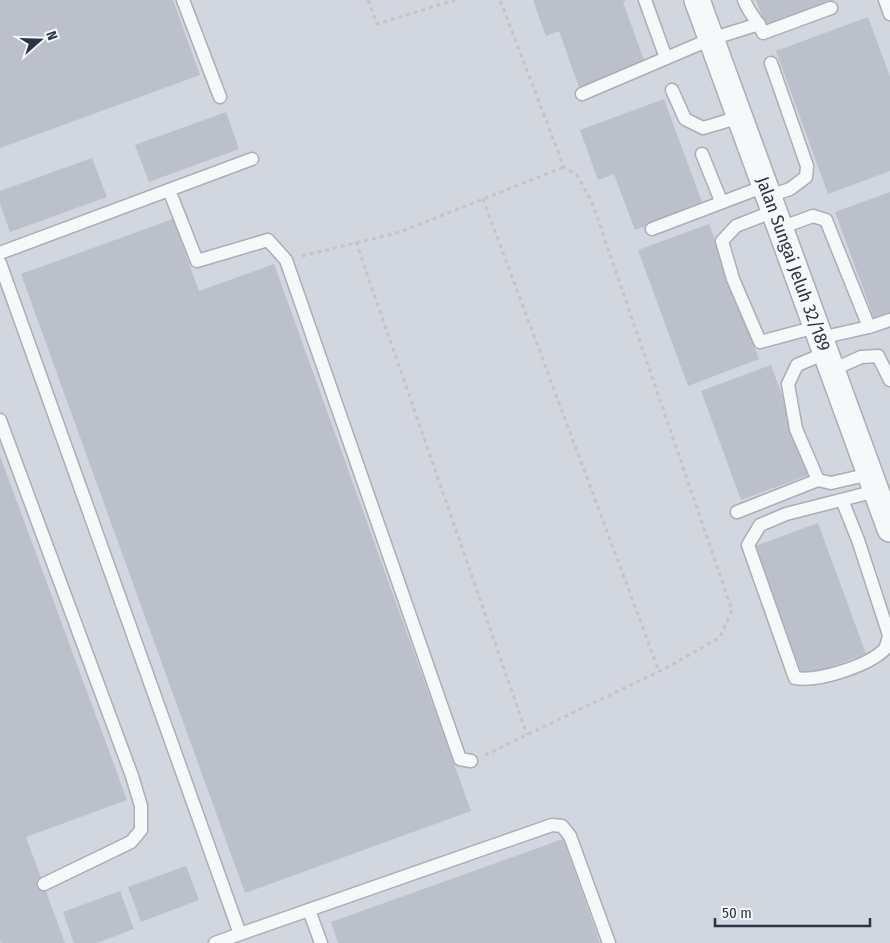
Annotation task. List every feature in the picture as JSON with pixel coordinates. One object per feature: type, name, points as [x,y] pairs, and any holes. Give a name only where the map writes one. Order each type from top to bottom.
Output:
[{"type":"street","name":"Jalan Sungai Jeluh 32/189","points":[[697,0],[824,347],[882,497]]},
{"type":"lane","points":[[183,0],[220,96]]},
{"type":"lane","points":[[645,0],[666,58]]},
{"type":"lane","points":[[744,0],[749,13],[759,24],[763,33],[831,8]]},
{"type":"lane","points":[[885,0],[890,14]]},
{"type":"lane","points":[[582,94],[711,39],[759,24]]},
{"type":"lane","points":[[771,63],[807,166],[806,177],[772,206],[736,226],[722,241],[733,278],[760,342],[824,347],[861,357],[878,356],[890,380]]},
{"type":"lane","points":[[672,90],[684,119],[703,128],[740,117]]},
{"type":"lane","points":[[702,154],[721,201]]},
{"type":"lane","points":[[0,253],[252,159]]},
{"type":"lane","points":[[169,190],[197,261],[268,240],[286,260],[460,759],[472,762]]},
{"type":"lane","points":[[652,229],[721,201],[772,206],[826,220],[869,327]]},
{"type":"lane","points":[[0,263],[240,934]]},
{"type":"lane","points":[[818,480],[796,428],[788,384],[797,365],[824,347],[890,320]]},
{"type":"lane","points":[[0,420],[132,776],[141,806],[141,830],[131,842],[44,884]]},
{"type":"lane","points":[[737,512],[818,480],[882,497]]},
{"type":"lane","points":[[842,500],[858,540],[890,635],[886,648],[866,662],[809,680],[795,678],[748,545],[760,525],[786,514],[842,500],[882,497]]},
{"type":"lane","points":[[215,943],[544,828],[562,826],[570,836],[609,943]]},
{"type":"lane","points":[[309,910],[321,943]]},
{"type":"path","points":[[368,0],[377,24],[455,0]]},
{"type":"path","points":[[472,762],[659,671],[720,636],[732,610],[592,202],[577,175],[564,167],[500,0]]},
{"type":"path","points":[[286,260],[400,232],[564,167]]},
{"type":"path","points":[[483,199],[659,671]]},
{"type":"path","points":[[356,242],[527,735]]},
{"type":"shaded area","points":[[0,0],[890,0],[890,943],[0,943]]},
{"type":"building","points":[[0,0],[173,0],[200,75],[0,148]]},
{"type":"building","points":[[533,0],[627,0],[623,2],[645,63],[579,87],[559,31],[546,36]]},
{"type":"building","points":[[756,0],[834,0],[765,25]]},
{"type":"building","points":[[868,17],[890,77],[890,171],[828,194],[776,51]]},
{"type":"building","points":[[664,99],[703,205],[635,230],[614,174],[598,180],[580,130]]},
{"type":"building","points":[[226,112],[239,149],[149,182],[135,145]]},
{"type":"building","points":[[92,158],[107,197],[10,232],[0,204],[0,191]]},
{"type":"building","points":[[890,192],[890,316],[875,321],[835,212]]},
{"type":"building","points":[[173,219],[199,291],[274,264],[471,811],[245,893],[21,274]]},
{"type":"building","points":[[709,224],[759,359],[688,386],[638,250]]},
{"type":"building","points":[[771,365],[811,474],[741,500],[701,391]]},
{"type":"building","points":[[0,456],[127,800],[26,837],[65,943],[1,943],[0,940]]},
{"type":"building","points":[[818,523],[866,654],[803,677],[755,546]]},
{"type":"building","points":[[563,839],[600,943],[338,943],[331,922]]},
{"type":"building","points":[[186,866],[199,900],[141,922],[128,887]]},
{"type":"building","points":[[120,891],[134,929],[97,943],[74,943],[63,912]]}]
